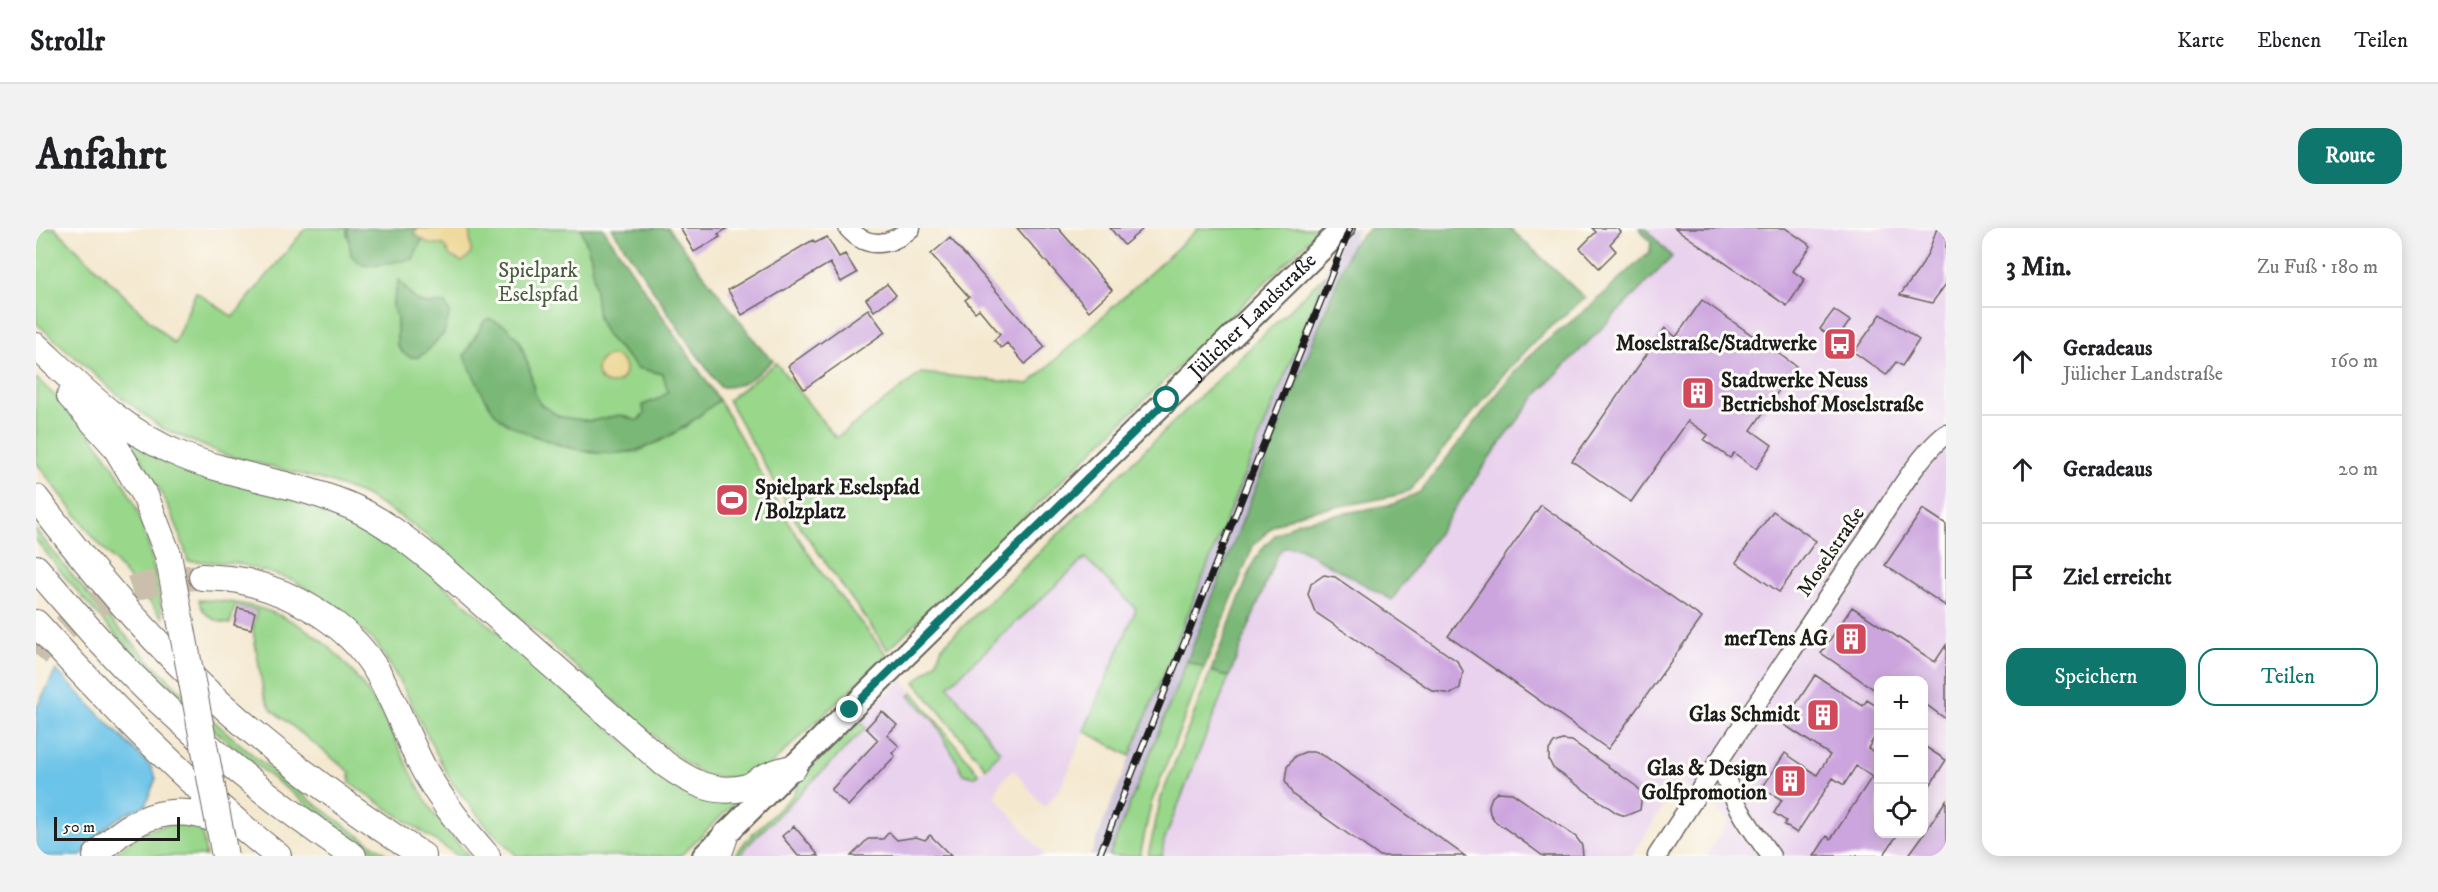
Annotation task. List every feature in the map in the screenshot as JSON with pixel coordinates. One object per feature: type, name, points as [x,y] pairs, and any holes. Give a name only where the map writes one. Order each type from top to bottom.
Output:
[{"type":"highway","points":[[36,346],[101,406],[137,432],[171,450],[223,469],[311,492],[356,509],[401,535],[665,764],[685,778],[706,788],[729,790],[749,786],[765,776],[794,767]]},
{"type":"highway","points":[[36,364],[65,390],[115,446],[146,498],[168,555],[225,856]]},
{"type":"highway","points":[[36,498],[128,610],[189,674],[259,737],[330,792],[423,856]]},
{"type":"highway","points":[[36,568],[93,635],[159,702],[235,769],[353,856]]},
{"type":"highway","points":[[202,577],[241,581],[274,590],[302,603],[330,621],[354,642],[378,673],[426,773],[450,812],[487,856]]},
{"type":"highway","points":[[36,623],[98,692],[244,829],[278,856]]},
{"type":"highway","points":[[96,856],[125,829],[145,819],[168,813],[195,814],[244,829]]},
{"type":"main road","name":"Jülicher Landstraße","points":[[704,856],[721,846],[794,767],[880,680],[1343,228]]},
{"type":"street","points":[[848,228],[862,240],[880,244],[892,242],[911,228]]},
{"type":"street","name":"Moselstraße","points":[[1656,856],[1918,465],[1946,434]]},
{"type":"street","points":[[1719,760],[1740,813],[1771,856]]},
{"type":"shaded area","points":[[1344,228],[1359,228],[1109,856],[1090,856]]},
{"type":"shaded area","points":[[1645,228],[1946,228],[1946,856],[1707,856],[1729,819],[1679,781],[1632,856],[1162,856],[1164,841],[1280,551],[1290,546],[1299,548],[1391,600],[1489,459],[1540,391],[1672,257]]},
{"type":"shaded area","points":[[1085,558],[1136,609],[1061,788],[1044,807],[1013,769],[999,784],[995,796],[1045,856],[740,856],[748,845],[866,728],[859,721],[902,679],[979,773],[986,768],[1000,752],[948,686]]},
{"type":"green space","name":"Spielpark Eselspfad","points":[[36,228],[55,228],[174,344],[196,292],[233,317],[306,228],[347,228],[347,235],[376,266],[389,261],[413,259],[414,234],[418,228],[581,228],[591,257],[598,318],[607,336],[638,368],[663,374],[668,392],[643,405],[644,414],[638,421],[620,415],[591,421],[560,417],[539,404],[519,340],[485,320],[464,356],[501,419],[531,435],[565,447],[592,453],[637,452],[685,427],[719,400],[792,528],[822,574],[887,655],[767,768],[744,778],[706,776],[685,763],[431,539],[398,515],[364,495],[327,481],[225,455],[162,428],[117,394],[36,323]],"holes":[[[399,280],[419,302],[429,304],[436,302],[444,333],[425,353],[418,357],[410,357],[403,353],[397,345],[397,317],[392,306]]]},
{"type":"green space","points":[[347,228],[418,228],[415,234],[422,239],[413,259],[367,266],[351,255]]},
{"type":"green space","points":[[581,228],[603,228],[719,400],[677,431],[658,442],[639,449],[620,453],[598,453],[574,449],[512,426],[501,419],[491,407],[464,356],[485,320],[490,319],[506,326],[519,340],[540,404],[560,417],[591,421],[620,415],[638,421],[644,414],[643,405],[668,392],[663,374],[638,368],[607,336],[598,318],[591,257]]},
{"type":"green space","points":[[612,228],[668,228],[763,351],[773,360],[742,383],[720,387]]},
{"type":"green space","points":[[1199,228],[1321,228],[888,650],[798,524],[728,400],[776,363],[836,438],[921,373],[1029,384]]},
{"type":"green space","points":[[1370,228],[1510,228],[1585,298],[1542,334],[1507,371],[1410,490],[1374,500],[1301,513],[1274,525],[1253,546],[1204,668],[1187,661],[1351,246]]},
{"type":"green space","points":[[1639,228],[1645,228],[1672,257],[1540,391],[1489,459],[1392,600],[1299,548],[1284,547],[1277,555],[1229,677],[1211,671],[1254,561],[1265,545],[1275,535],[1298,522],[1394,504],[1420,492],[1517,369],[1539,347],[1593,304],[1650,251],[1651,242]]},
{"type":"green space","points":[[1326,274],[1130,756],[1084,731],[1136,609],[1085,558],[948,686],[1000,752],[986,768],[915,682],[936,663],[942,647]]},
{"type":"green space","points":[[399,280],[417,301],[427,305],[445,304],[450,312],[444,333],[425,353],[418,357],[410,357],[403,353],[397,345],[397,317],[392,306]]},
{"type":"green space","points":[[36,378],[91,436],[125,485],[144,531],[163,618],[94,538],[36,462]]},
{"type":"green space","points":[[122,431],[307,498],[383,533],[670,781],[740,798],[680,856],[517,856],[488,828],[450,780],[404,689],[378,645],[338,608],[293,580],[237,563],[188,561],[176,525],[161,493]]},
{"type":"green space","points":[[36,530],[114,623],[199,708],[291,786],[389,856],[381,856],[332,823],[285,788],[195,713],[152,672],[73,586],[36,540]]},
{"type":"green space","points":[[199,600],[231,602],[261,609],[287,619],[311,633],[333,651],[353,672],[371,697],[427,803],[469,856],[458,856],[350,783],[350,772],[272,710],[264,696],[253,630],[257,611],[235,606],[230,624],[210,617],[203,610]]},
{"type":"green space","points":[[1187,661],[1204,668],[1151,804],[1140,856],[1109,856]]},
{"type":"green space","points":[[1211,671],[1229,677],[1164,841],[1162,856],[1148,856],[1161,798]]},
{"type":"green space","points":[[913,692],[979,774],[974,777],[964,774],[934,721],[909,696]]},
{"type":"green space","points":[[859,721],[866,728],[748,845],[740,856],[735,856],[745,842],[793,795],[804,774]]},
{"type":"green space","points":[[170,824],[201,825],[206,856],[112,856],[142,832]]},
{"type":"sand","points":[[418,228],[467,228],[470,234],[471,254],[462,262],[450,256],[444,245],[430,244],[414,234]]},
{"type":"sand","points":[[611,356],[621,360],[625,370],[621,380],[611,384],[601,380],[597,370],[601,360]]},
{"type":"water","points":[[56,670],[151,767],[156,778],[145,806],[125,814],[108,825],[81,856],[36,856],[36,709]]},
{"type":"building","points":[[680,228],[728,228],[718,234],[720,237],[694,252]]},
{"type":"building","points":[[1017,228],[1058,228],[1112,290],[1089,311]]},
{"type":"building","points":[[1110,228],[1144,228],[1124,245]]},
{"type":"building","points":[[1592,228],[1617,228],[1621,232],[1610,244],[1616,251],[1599,268],[1580,248],[1596,232]]},
{"type":"building","points":[[1675,228],[1785,228],[1811,246],[1793,271],[1805,280],[1787,306]]},
{"type":"building","points":[[1937,228],[1946,228],[1946,284],[1932,303],[1900,295],[1920,268]]},
{"type":"building","points":[[827,237],[839,257],[845,254],[857,273],[841,282],[830,263],[742,315],[728,290],[813,240],[815,243]]},
{"type":"building","points":[[950,238],[1045,347],[1025,364],[1007,343],[1001,348],[994,340],[1000,334],[979,309],[975,312],[965,300],[969,297],[931,254]]},
{"type":"building","points":[[887,284],[896,295],[874,311],[866,299]]},
{"type":"building","name":"Stadtwerke Neuss Betriebshof Moselstraße","points":[[1702,300],[1796,366],[1751,430],[1772,445],[1756,469],[1734,453],[1730,458],[1704,440],[1708,435],[1688,421],[1631,502],[1572,461],[1665,328],[1676,337]]},
{"type":"building","points":[[868,309],[885,332],[804,389],[788,366]]},
{"type":"building","points":[[1834,310],[1850,321],[1836,340],[1820,329]]},
{"type":"building","points":[[1881,314],[1919,340],[1902,366],[1896,362],[1886,375],[1854,352]]},
{"type":"building","points":[[1541,505],[1702,618],[1608,749],[1448,636]]},
{"type":"building","points":[[1923,509],[1946,524],[1946,606],[1885,565]]},
{"type":"building","points":[[1773,511],[1816,541],[1779,592],[1736,562]]},
{"type":"building","points":[[1324,575],[1335,577],[1457,661],[1463,671],[1460,688],[1451,694],[1433,691],[1315,612],[1308,594],[1311,584]]},
{"type":"building","points":[[1852,607],[1935,662],[1946,645],[1946,719],[1928,706],[1928,676],[1874,676],[1874,689],[1821,653]]},
{"type":"building","points":[[238,608],[255,612],[251,629],[234,625]]},
{"type":"building","points":[[1815,675],[1863,706],[1867,700],[1874,704],[1874,738],[1868,748],[1874,752],[1874,838],[1895,838],[1883,856],[1814,856],[1827,836],[1831,839],[1872,777],[1856,766],[1844,785],[1833,778],[1797,833],[1784,825],[1786,821],[1774,813],[1782,800],[1762,788],[1785,753],[1817,775],[1830,755],[1783,724]]},
{"type":"building","points":[[882,711],[897,725],[887,735],[899,746],[892,753],[895,756],[848,806],[831,790],[878,740],[866,728]]},
{"type":"building","points":[[1562,740],[1572,741],[1636,786],[1642,793],[1640,810],[1625,816],[1617,813],[1553,768],[1549,760],[1549,750],[1554,743]]},
{"type":"building","points":[[1928,749],[1946,760],[1928,789]]},
{"type":"building","points":[[1305,752],[1315,752],[1326,757],[1465,856],[1379,856],[1293,795],[1285,781],[1287,767],[1295,756]]},
{"type":"building","points":[[1498,792],[1512,793],[1576,837],[1582,845],[1583,856],[1543,856],[1495,821],[1490,814],[1489,805],[1492,797]]},
{"type":"building","points":[[1946,800],[1946,856],[1908,856],[1921,838],[1928,838],[1928,828]]},
{"type":"building","points":[[794,826],[819,856],[798,856],[782,836]]},
{"type":"building","points":[[889,832],[897,840],[916,837],[925,840],[930,835],[951,856],[851,856],[868,839],[883,839]]},
{"type":"tunnel","points":[[36,655],[72,621],[110,598],[153,583],[202,577]]},
{"type":"railway","points":[[1099,856],[1350,228]]},
{"type":"place","name":"Moselstraße/Stadtwerke","points":[[1840,344]]},
{"type":"place","name":"Stadtwerke Neuss Betriebshof Moselstraße","points":[[1698,393]]},
{"type":"place","name":"Spielpark Eselspfad / Bolzplatz","points":[[732,500]]},
{"type":"place","name":"merTens AG","points":[[1851,639]]},
{"type":"place","name":"Glas Schmidt","points":[[1823,715]]},
{"type":"place","name":"Glas & Design Golfpromotion","points":[[1790,781]]},
{"type":"route","points":[[850,710],[1167,400]]}]
